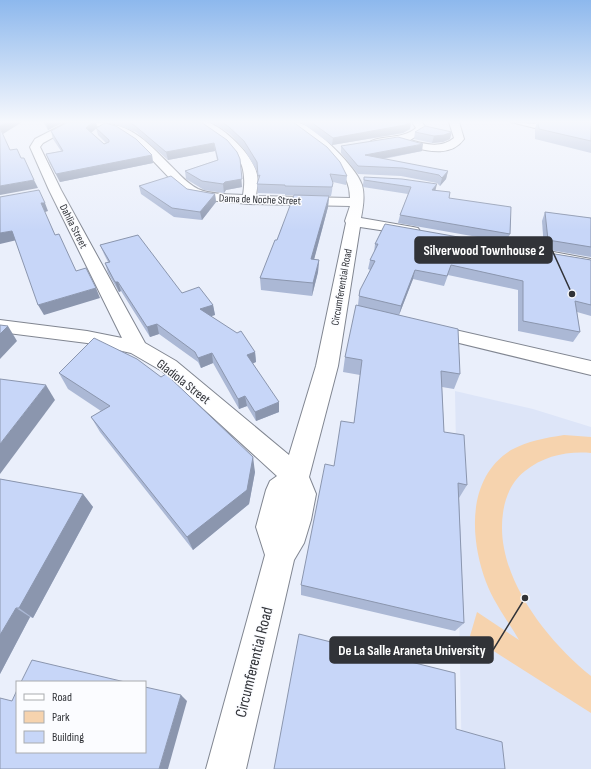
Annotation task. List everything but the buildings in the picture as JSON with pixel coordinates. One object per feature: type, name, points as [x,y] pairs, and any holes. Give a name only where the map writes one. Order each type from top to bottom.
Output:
[{"type":"street","name":"Dahlia Street","points":[[38,158],[48,191],[137,348]]},
{"type":"street","name":"Dama de Noche Street","points":[[156,158],[183,185],[194,192],[207,196],[223,199],[357,202]]},
{"type":"street","points":[[244,158],[251,174],[249,200]]},
{"type":"street","name":"Circumferential Road","points":[[226,769],[280,555],[294,533],[302,494],[296,477],[327,366],[345,310],[352,221],[357,202],[359,179],[344,158]]},
{"type":"street","points":[[352,221],[424,233]]},
{"type":"street","points":[[477,243],[591,264]]},
{"type":"street","name":"Gladiola Street","points":[[0,326],[87,337],[137,348],[174,371],[296,477]]},
{"type":"street","points":[[414,326],[591,368]]},
{"type":"shaded area","points":[[455,391],[533,409],[591,427],[591,769],[462,769]]},
{"type":"green space","points":[[564,435],[591,437],[591,453],[573,453],[548,458],[532,466],[520,475],[513,484],[505,501],[502,536],[507,559],[515,582],[527,604],[541,625],[557,644],[591,676],[591,713],[470,636],[477,612],[519,640],[489,590],[477,547],[475,529],[476,510],[479,493],[486,476],[496,462],[511,450],[530,442]]},
{"type":"place","name":"Silverwood Townhouse 2","points":[[572,294]]},
{"type":"place","name":"De La Salle Araneta University","points":[[525,598]]}]
